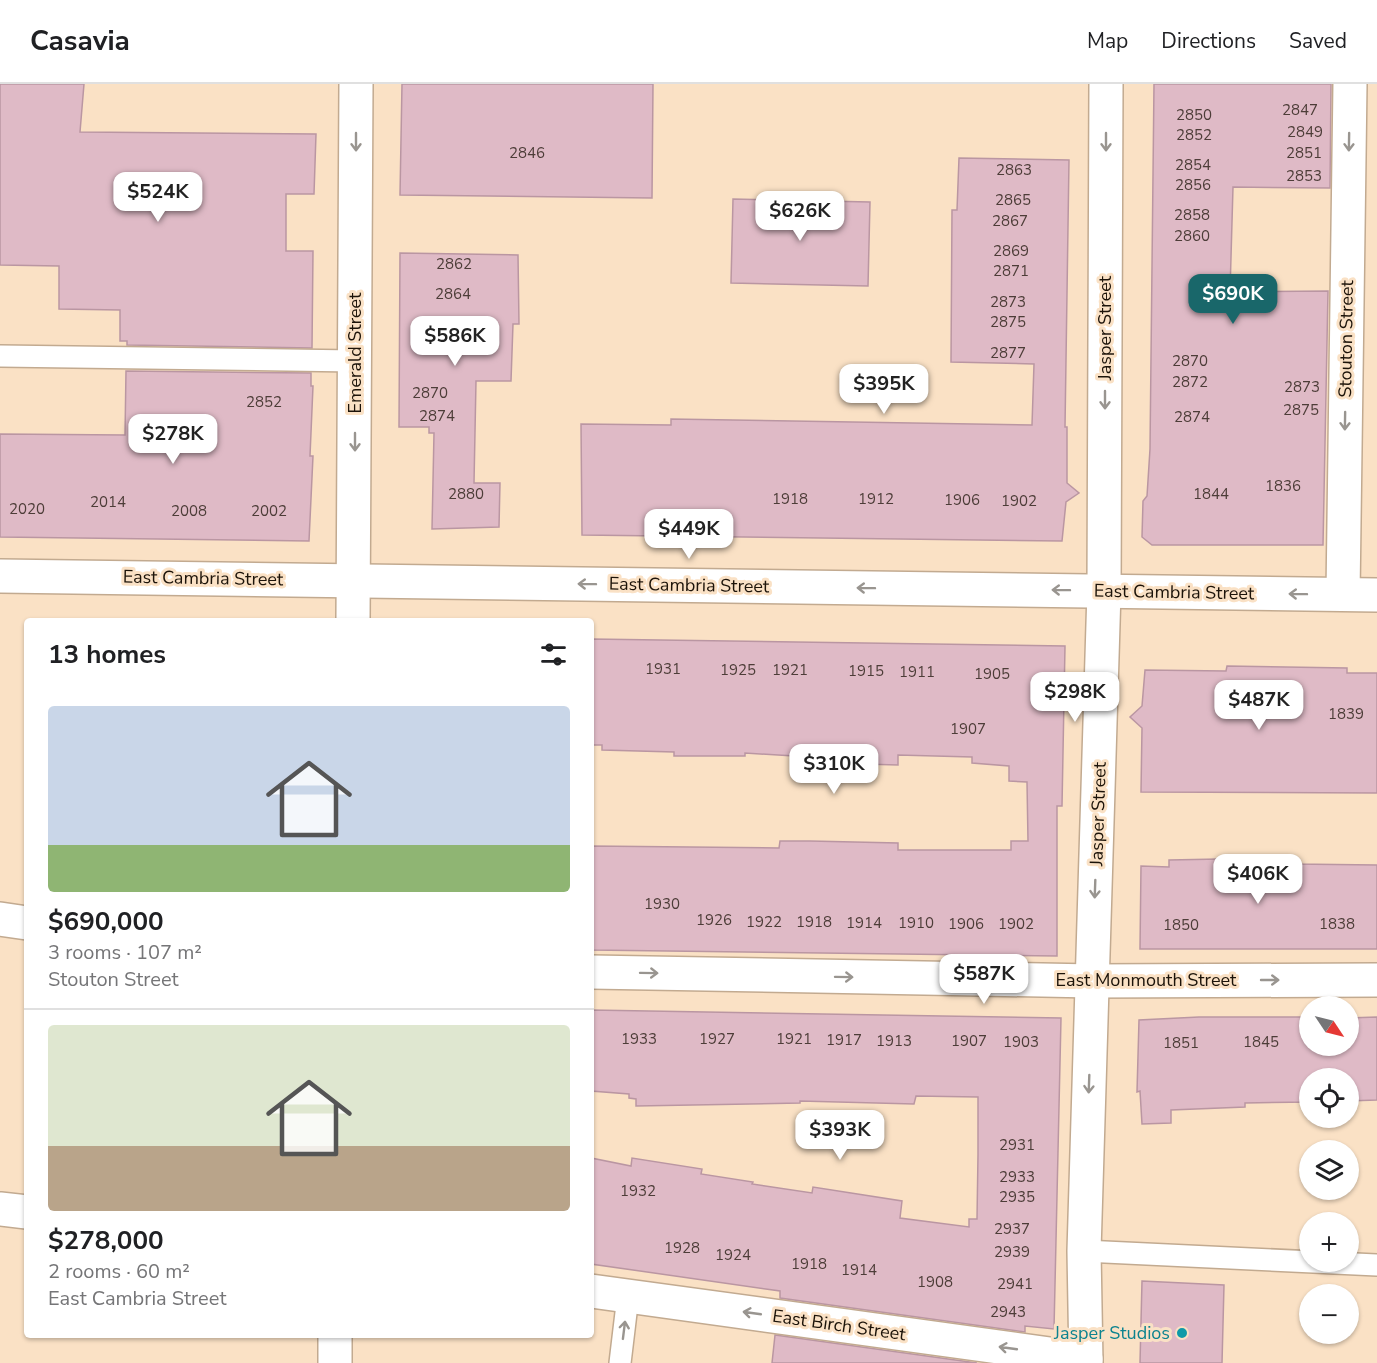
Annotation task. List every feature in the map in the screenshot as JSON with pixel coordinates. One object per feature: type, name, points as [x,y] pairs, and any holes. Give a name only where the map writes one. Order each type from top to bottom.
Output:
[{"type":"street","name":"Emerald Street","points":[[353,618],[356,84]]},
{"type":"street","name":"Jasper Street","points":[[1086,1361],[1084,1251],[1104,591],[1106,84]]},
{"type":"street","name":"Stouton Street","points":[[1343,594],[1350,84]]},
{"type":"street","name":"East Cambria Street","points":[[0,576],[1377,595]]},
{"type":"street","points":[[0,919],[24,923]]},
{"type":"street","name":"East Monmouth Street","points":[[594,972],[1093,981],[1377,980]]},
{"type":"street","points":[[0,1209],[24,1212]]},
{"type":"street","name":"East Birch Street","points":[[594,1291],[1086,1361]]},
{"type":"street","points":[[335,1338],[335,1363]]},
{"type":"lane","points":[[0,356],[355,361]]},
{"type":"lane","points":[[1084,1251],[1377,1265]]},
{"type":"lane","points":[[620,1363],[628,1296]]},
{"type":"building","points":[[0,84],[84,84],[80,132],[316,134],[314,194],[286,194],[286,251],[313,251],[312,348],[127,345],[127,341],[120,341],[120,310],[59,309],[59,266],[0,265]]},
{"type":"building","points":[[402,84],[653,84],[652,198],[400,195]]},
{"type":"building","points":[[1154,84],[1331,84],[1330,188],[1233,187],[1230,292],[1328,291],[1323,545],[1152,545],[1142,537],[1143,501],[1147,496],[1150,449]]},
{"type":"building","points":[[959,158],[1069,160],[1065,427],[1067,427],[1067,483],[1079,493],[1066,502],[1062,541],[582,535],[581,424],[671,425],[671,419],[1032,425],[1034,364],[951,362],[952,210],[957,210]]},
{"type":"building","points":[[733,199],[870,202],[868,286],[731,283]]},
{"type":"building","points":[[400,253],[518,255],[519,324],[513,324],[511,381],[476,381],[474,483],[500,483],[499,527],[432,529],[434,433],[429,433],[429,427],[399,427]]},
{"type":"building","points":[[126,371],[311,373],[311,386],[313,386],[310,456],[313,456],[309,541],[0,537],[0,434],[125,435]]},
{"type":"building","points":[[594,639],[1065,646],[1062,806],[1057,806],[1057,956],[594,950],[594,846],[779,848],[780,841],[810,841],[898,843],[898,850],[1011,850],[1011,841],[1028,841],[1027,782],[1009,781],[1009,766],[972,763],[972,757],[898,755],[898,765],[826,763],[826,758],[745,753],[745,756],[674,756],[674,752],[602,750],[602,745],[594,745]]},
{"type":"building","points":[[1227,666],[1347,668],[1347,673],[1377,673],[1377,793],[1141,792],[1142,728],[1130,717],[1142,706],[1145,670],[1226,671]]},
{"type":"building","points":[[1294,858],[1294,864],[1377,865],[1377,949],[1140,949],[1141,866],[1169,867],[1169,860]]},
{"type":"building","points":[[594,1010],[1061,1018],[1054,1329],[1025,1326],[1025,1332],[780,1298],[780,1291],[594,1264],[594,1159],[631,1166],[632,1158],[702,1169],[701,1174],[753,1182],[752,1184],[812,1193],[813,1187],[902,1201],[900,1218],[969,1227],[969,1219],[977,1219],[978,1097],[916,1096],[914,1104],[800,1101],[800,1103],[636,1106],[636,1099],[629,1098],[629,1094],[594,1091]]},
{"type":"building","points":[[1199,1017],[1299,1017],[1299,1056],[1359,1056],[1359,1018],[1377,1017],[1377,1100],[1359,1101],[1359,1068],[1299,1068],[1299,1102],[1245,1103],[1245,1107],[1171,1110],[1171,1123],[1142,1124],[1140,1091],[1137,1092],[1139,1020]]},
{"type":"building","name":"Jasper Studios","points":[[1142,1281],[1224,1285],[1222,1363],[1140,1363]]},
{"type":"building","points":[[775,1335],[977,1363],[772,1363]]},
{"type":"place","name":"Jasper Studios","points":[[1182,1333]]}]
